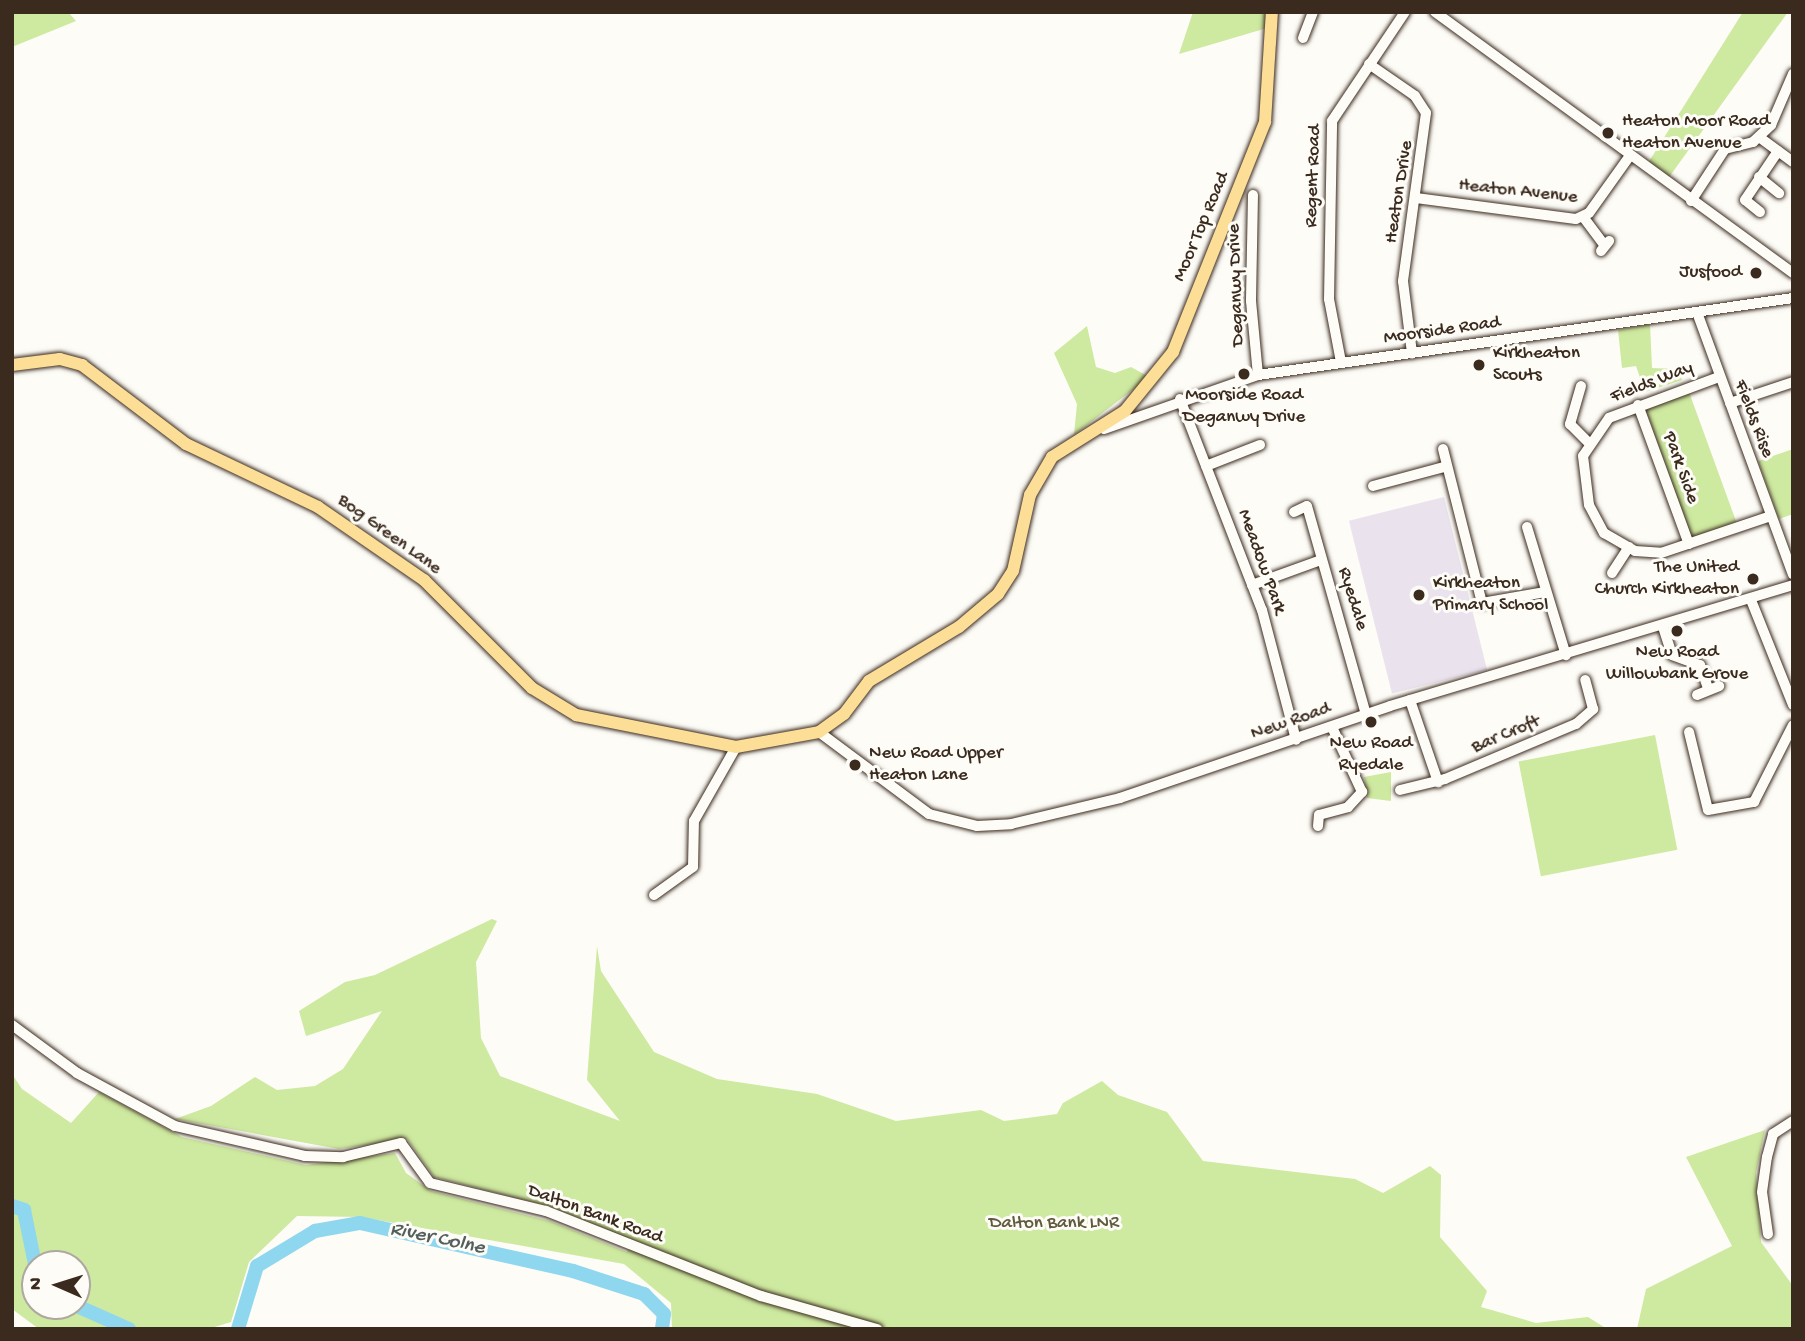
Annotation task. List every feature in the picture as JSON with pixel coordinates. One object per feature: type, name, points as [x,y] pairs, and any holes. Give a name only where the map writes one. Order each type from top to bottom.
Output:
[{"type":"main road","name":"Moor Top Road","points":[[819,732],[844,714],[869,681],[959,627],[998,594],[1013,571],[1030,495],[1052,457],[1104,429],[1173,352],[1257,147],[1270,95],[1272,12]]},
{"type":"main road","name":"Bog Green Lane","points":[[12,365],[60,359],[82,365],[186,444],[318,507],[424,580],[532,688],[576,715],[736,747],[819,732]]},
{"type":"street","points":[[1303,38],[1313,12]]},
{"type":"street","name":"Regent Road","points":[[1340,362],[1329,299],[1332,121],[1405,12]]},
{"type":"street","points":[[1434,12],[1629,157],[1791,270]]},
{"type":"street","name":"Heaton Drive","points":[[1369,64],[1415,96],[1426,113],[1403,281],[1412,353]]},
{"type":"street","points":[[1691,201],[1725,149],[1759,137],[1771,125],[1793,74]]},
{"type":"street","points":[[1759,137],[1793,162]]},
{"type":"street","points":[[1760,212],[1745,200],[1778,151]]},
{"type":"street","name":"Heaton Avenue","points":[[1416,198],[1584,218],[1629,157]]},
{"type":"street","points":[[1759,177],[1779,192]]},
{"type":"street","name":"Deganwy Drive","points":[[1253,195],[1251,302],[1258,375]]},
{"type":"street","points":[[1584,218],[1605,246]]},
{"type":"street","name":"Moorside Road","points":[[1104,429],[1180,400],[1258,375],[1698,315],[1793,298]]},
{"type":"street","name":"Fields Rise","points":[[1698,315],[1793,573]]},
{"type":"street","name":"Fields Way","points":[[1588,442],[1609,418],[1719,377]]},
{"type":"street","points":[[1730,403],[1793,382]]},
{"type":"street","points":[[1581,386],[1570,424],[1588,442],[1582,476],[1589,505],[1604,533],[1629,547],[1661,553],[1771,516]]},
{"type":"street","name":"Meadow Park","points":[[1180,400],[1252,585],[1296,740]]},
{"type":"street","name":"Park Side","points":[[1638,405],[1689,544]]},
{"type":"street","points":[[1206,466],[1261,445]]},
{"type":"street","points":[[1443,449],[1444,467],[1482,603],[1545,592]]},
{"type":"street","points":[[1373,486],[1444,467]]},
{"type":"street","name":"Ryedale","points":[[1294,512],[1307,506],[1366,715]]},
{"type":"street","points":[[1527,527],[1566,655]]},
{"type":"street","points":[[1612,573],[1629,547]]},
{"type":"street","points":[[1252,585],[1321,560]]},
{"type":"street","name":"New Road","points":[[819,732],[929,814],[977,826],[1057,817],[1296,740],[1410,700],[1663,627],[1793,585]]},
{"type":"street","points":[[1751,600],[1793,705]]},
{"type":"street","points":[[1663,627],[1672,655],[1700,665],[1713,687],[1697,695]]},
{"type":"street","name":"Bar Croft","points":[[1400,790],[1438,782],[1576,724],[1593,709],[1585,680]]},
{"type":"street","points":[[1410,700],[1438,782]]},
{"type":"street","points":[[1694,737],[1701,802],[1708,810],[1742,806],[1754,802],[1793,725]]},
{"type":"street","points":[[1318,826],[1317,813],[1348,807],[1362,792],[1332,727]]},
{"type":"street","points":[[654,895],[693,867],[694,821],[736,747]]},
{"type":"street","name":"Dalton Bank Road","points":[[12,1025],[77,1073],[175,1126],[305,1156],[343,1157],[401,1143],[430,1183],[546,1211],[761,1296],[877,1329]]},
{"type":"street","points":[[1768,1234],[1767,1157],[1773,1134],[1793,1121]]},
{"type":"shaded area","name":"Kirkheaton Primary School","points":[[1444,497],[1487,670],[1392,693],[1349,521]]},
{"type":"green space","points":[[12,12],[68,12],[76,21],[12,47]]},
{"type":"green space","points":[[1193,12],[1267,12],[1267,28],[1179,54]]},
{"type":"green space","points":[[1743,12],[1788,12],[1667,180],[1648,163]]},
{"type":"green space","points":[[1650,324],[1652,368],[1679,369],[1682,380],[1645,392],[1636,366],[1622,368],[1618,330]]},
{"type":"green space","points":[[1087,326],[1096,367],[1115,373],[1131,367],[1149,377],[1074,435],[1077,404],[1054,353]]},
{"type":"green space","points":[[1689,392],[1736,522],[1692,538],[1645,408]]},
{"type":"green space","points":[[1793,449],[1793,514],[1779,519],[1758,461]]},
{"type":"green space","points":[[1655,735],[1677,850],[1541,876],[1519,762]]},
{"type":"green space","points":[[1391,772],[1391,801],[1367,798],[1364,777]]},
{"type":"green space","name":"Dalton Bank LNR","points":[[492,919],[497,921],[476,962],[481,1038],[500,1076],[620,1121],[587,1080],[597,946],[601,971],[654,1052],[717,1079],[817,1094],[896,1121],[981,1110],[1004,1121],[1057,1114],[1063,1103],[1102,1081],[1118,1095],[1167,1112],[1203,1161],[1355,1179],[1383,1193],[1430,1166],[1441,1175],[1440,1237],[1487,1291],[1481,1307],[1536,1323],[1588,1317],[1607,1329],[672,1329],[671,1303],[624,1264],[361,1217],[297,1216],[249,1262],[231,1322],[208,1329],[39,1329],[27,1320],[91,1320],[91,1250],[21,1250],[21,1316],[12,1309],[12,1074],[22,1089],[71,1123],[99,1092],[182,1137],[306,1165],[395,1153],[406,1173],[431,1191],[550,1221],[627,1252],[630,1239],[548,1206],[434,1177],[407,1139],[339,1149],[175,1119],[211,1106],[255,1077],[277,1090],[315,1086],[343,1069],[382,1011],[306,1036],[299,1011],[345,982],[375,975]]},
{"type":"green space","points":[[1765,1130],[1756,1173],[1761,1242],[1793,1286],[1793,1329],[1637,1329],[1646,1289],[1732,1246],[1686,1157]]},
{"type":"waterway","name":"River Colne","points":[[12,1206],[24,1210],[32,1250]]},
{"type":"waterway","name":"River Colne","points":[[238,1329],[257,1266],[315,1231],[360,1223],[573,1271],[644,1294],[664,1314],[662,1329]]},
{"type":"waterway","name":"River Colne","points":[[91,1312],[129,1329]]},
{"type":"place","name":"Heaton Moor Road Heaton Avenue","points":[[1608,133]]},
{"type":"place","name":"Jusfood","points":[[1756,273]]},
{"type":"place","name":"Kirkheaton Scouts","points":[[1479,365]]},
{"type":"place","name":"Moorside Road Deganwy Drive","points":[[1244,374]]},
{"type":"place","name":"The United Church Kirkheaton","points":[[1753,579]]},
{"type":"place","name":"Kirkheaton Primary School","points":[[1419,595]]},
{"type":"place","name":"New Road Willowbank Grove","points":[[1677,631]]},
{"type":"place","name":"New Road Ryedale","points":[[1371,722]]},
{"type":"place","name":"New Road Upper Heaton Lane","points":[[855,765]]}]
